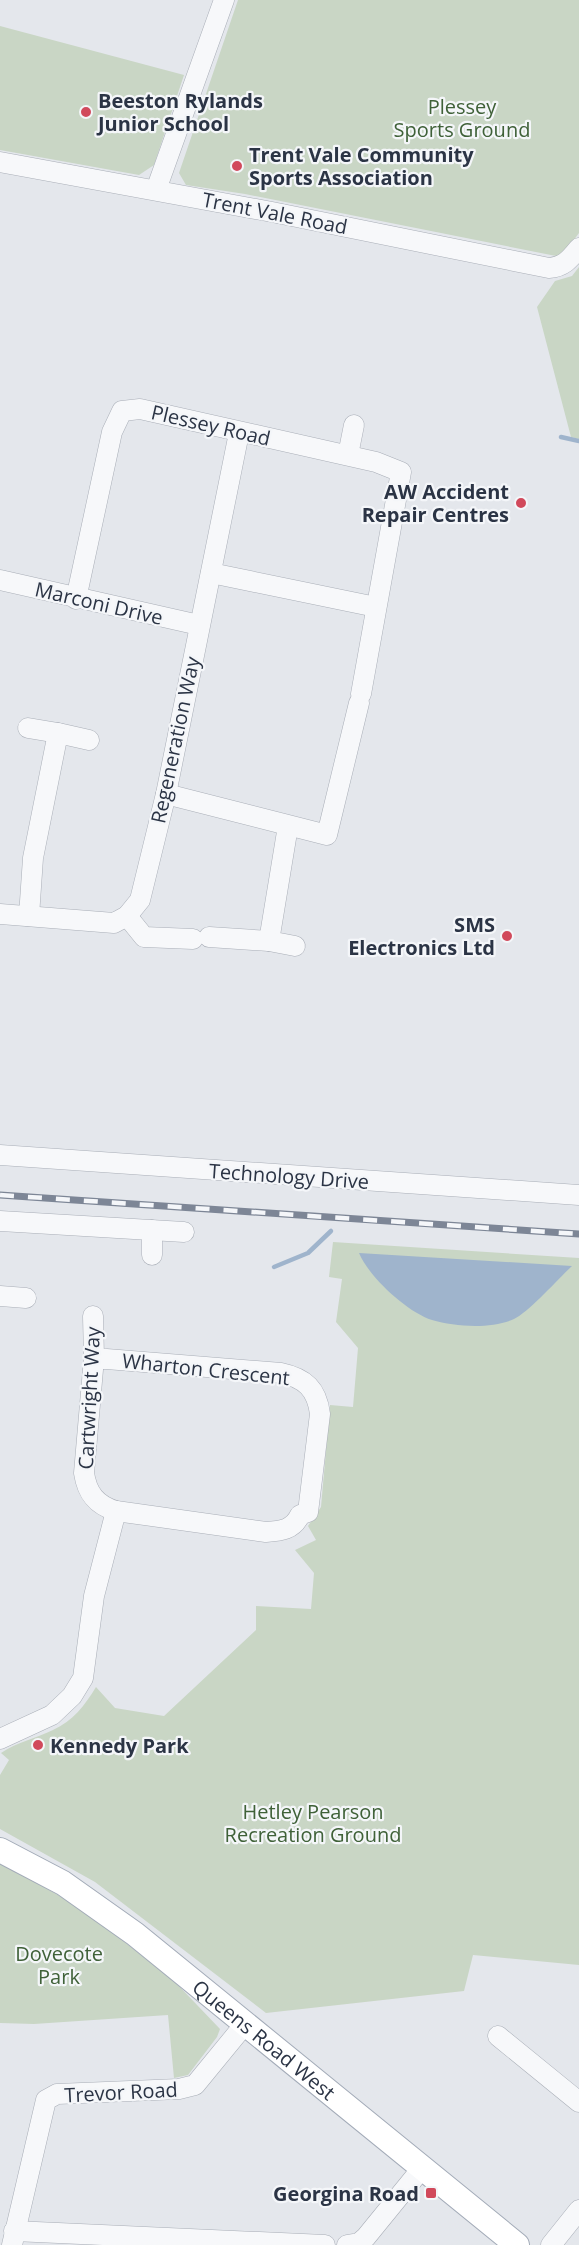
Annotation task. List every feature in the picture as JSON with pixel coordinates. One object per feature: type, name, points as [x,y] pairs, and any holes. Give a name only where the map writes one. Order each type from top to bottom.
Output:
[{"type":"main road","name":"Queens Road West","points":[[0,1850],[96,1904],[517,2245]]},
{"type":"street","points":[[156,190],[224,0]]},
{"type":"street","name":"Trent Vale Road","points":[[0,162],[156,190],[549,268],[567,263],[579,248]]},
{"type":"street","name":"Plessey Road","points":[[76,599],[112,432],[122,411],[140,409],[240,433],[348,455],[401,472],[376,607]]},
{"type":"street","points":[[348,455],[354,425]]},
{"type":"street","name":"Regeneration Way","points":[[127,916],[140,900],[166,794],[240,433]]},
{"type":"street","points":[[166,794],[327,835],[360,698],[376,607],[211,573]]},
{"type":"street","name":"Marconi Drive","points":[[0,580],[199,625]]},
{"type":"street","points":[[28,728],[89,740]]},
{"type":"street","points":[[29,916],[33,858],[58,733]]},
{"type":"street","points":[[269,941],[288,826]]},
{"type":"street","points":[[0,914],[114,923],[127,916],[144,937],[269,941],[295,946]]},
{"type":"street","name":"Technology Drive","points":[[0,1155],[579,1195]]},
{"type":"street","points":[[0,1221],[184,1232]]},
{"type":"street","points":[[152,1230],[152,1255]]},
{"type":"street","points":[[0,1296],[26,1298]]},
{"type":"street","name":"Cartwright Way","points":[[93,1316],[94,1358],[84,1473],[91,1496],[105,1508],[116,1511]]},
{"type":"street","name":"Wharton Crescent","points":[[94,1358],[281,1373],[304,1380],[318,1401],[320,1414],[311,1503],[308,1512],[300,1515],[296,1524],[288,1528],[266,1532],[116,1511]]},
{"type":"street","points":[[0,1739],[52,1714],[72,1696],[82,1678],[94,1596],[116,1511]]},
{"type":"street","name":"Trevor Road","points":[[13,2238],[46,2100],[57,2094],[179,2089],[195,2085],[245,2024]]},
{"type":"street","points":[[498,2036],[579,2102]]},
{"type":"street","points":[[347,2245],[359,2243],[366,2237],[423,2167]]},
{"type":"street","points":[[551,2245],[579,2210]]},
{"type":"street","points":[[13,2238],[325,2245]]},
{"type":"green space","name":"Plessey Sports Ground","points":[[238,0],[579,0],[579,233],[561,257],[245,194],[186,185],[179,173]]},
{"type":"green space","name":"Beeston Rylands Junior School","points":[[0,26],[184,75],[154,165],[139,175],[0,150]]},
{"type":"green space","points":[[579,267],[579,439],[571,437],[537,307],[555,281],[572,276]]},
{"type":"green space","name":"Hetley Pearson Recreation Ground","points":[[333,1242],[579,1258],[579,1965],[473,1955],[464,1991],[266,2013],[95,1882],[0,1829],[0,1775],[9,1760],[1,1753],[67,1722],[83,1706],[96,1687],[115,1708],[164,1716],[256,1630],[256,1606],[311,1609],[314,1573],[295,1550],[316,1540],[308,1526],[321,1507],[330,1405],[353,1407],[358,1348],[336,1322],[342,1279],[329,1277]]},
{"type":"green space","name":"Dovecote Park","points":[[0,1862],[86,1911],[176,1983],[220,2029],[217,2037],[188,2075],[174,2078],[168,2015],[34,2024],[0,2023]]},
{"type":"water","points":[[359,1253],[572,1266],[536,1302],[514,1319],[485,1326],[463,1325],[432,1320],[411,1310],[380,1283]]},
{"type":"waterway","points":[[561,437],[579,441]]},
{"type":"waterway","points":[[274,1267],[308,1253],[331,1231]]},
{"type":"railway","points":[[0,1195],[579,1234]]},
{"type":"place","name":"Beeston Rylands Junior School","points":[[86,112]]},
{"type":"place","name":"Trent Vale Community Sports Association","points":[[237,166]]},
{"type":"place","name":"AW Accident Repair Centres","points":[[521,503]]},
{"type":"place","name":"SMS Electronics Ltd","points":[[507,936]]},
{"type":"place","name":"Kennedy Park","points":[[38,1745]]},
{"type":"place","name":"Georgina Road","points":[[431,2193]]}]
